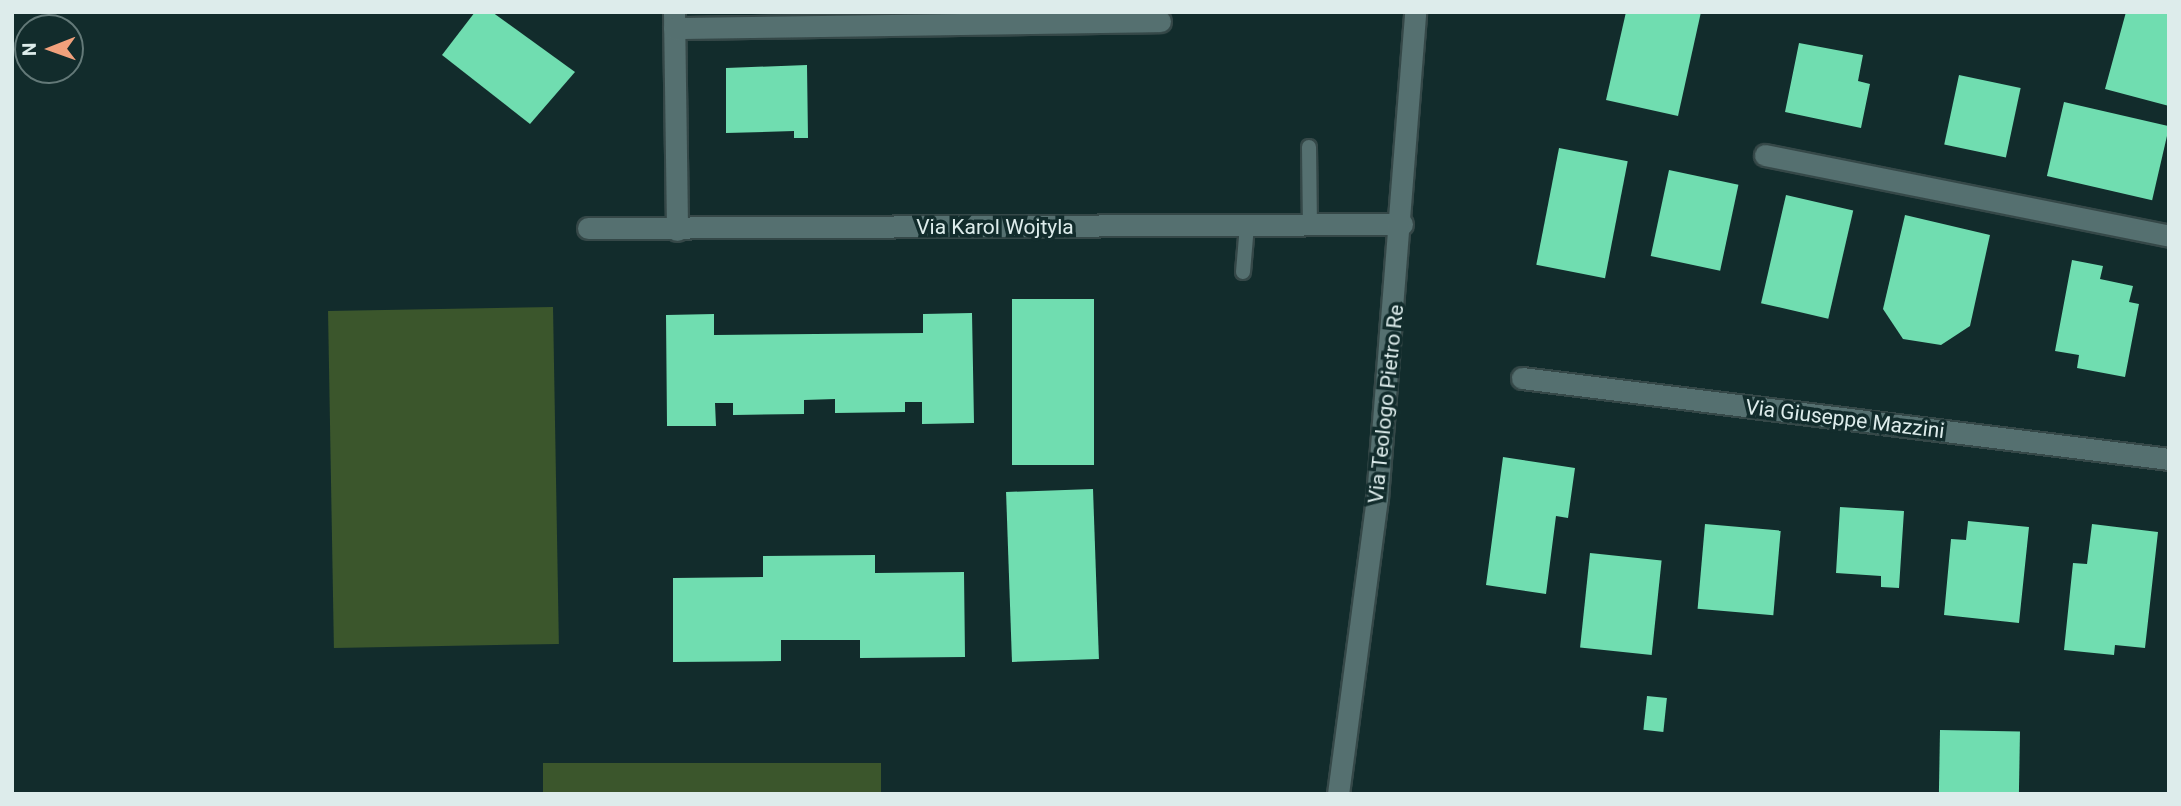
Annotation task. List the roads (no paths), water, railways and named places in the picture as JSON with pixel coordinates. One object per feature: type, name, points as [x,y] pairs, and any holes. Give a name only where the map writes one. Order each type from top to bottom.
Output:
[{"type":"street","name":"Via Teologo Pietro Re","points":[[1338,794],[1377,498],[1402,224],[1415,12]]},
{"type":"street","points":[[677,230],[674,20],[1160,21]]},
{"type":"street","points":[[1765,155],[2169,236]]},
{"type":"street","name":"Via Karol Wojtyla","points":[[588,228],[677,230],[1402,224]]},
{"type":"street","name":"Via Giuseppe Mazzini","points":[[1521,378],[2169,459]]},
{"type":"lane","points":[[1309,147],[1310,225]]},
{"type":"lane","points":[[1243,272],[1247,225]]}]
